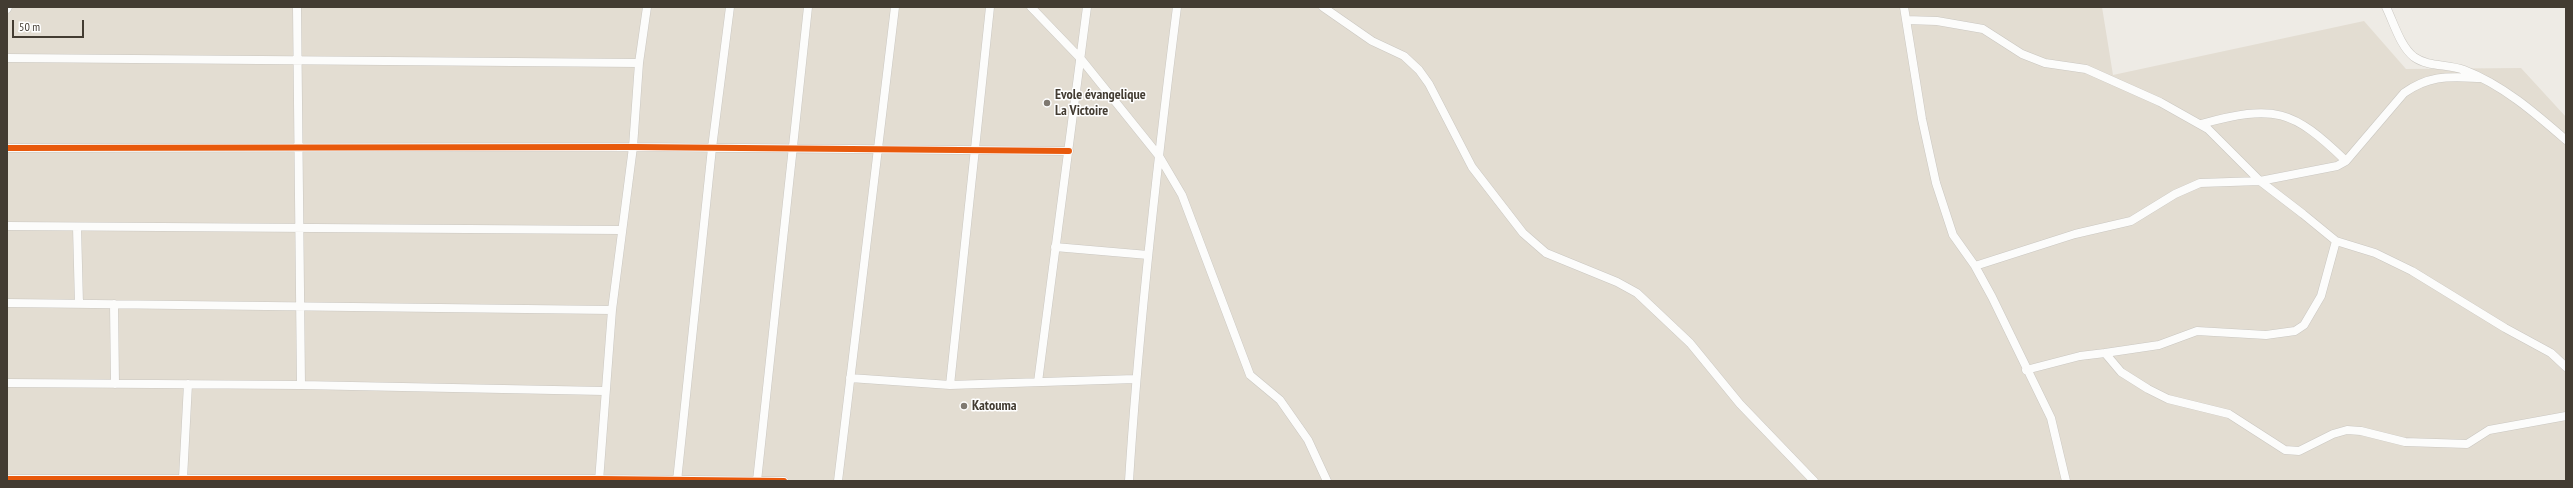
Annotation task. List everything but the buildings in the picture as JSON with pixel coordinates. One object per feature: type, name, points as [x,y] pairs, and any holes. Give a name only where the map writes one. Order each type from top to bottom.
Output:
[{"type":"street","points":[[297,7],[297,148],[302,305],[301,385]]},
{"type":"street","points":[[600,480],[604,391],[612,310],[621,230],[633,147],[639,63],[647,7]]},
{"type":"street","points":[[677,481],[712,148],[730,7]]},
{"type":"street","points":[[757,481],[774,314],[795,149],[808,7]]},
{"type":"street","points":[[838,481],[895,7]]},
{"type":"street","points":[[950,385],[976,151],[990,7]]},
{"type":"street","points":[[1031,7],[1081,59],[1159,156],[1182,195],[1250,375],[1280,400],[1308,440],[1327,481]]},
{"type":"street","points":[[1038,382],[1087,7]]},
{"type":"street","points":[[1128,481],[1135,379],[1177,7]]},
{"type":"street","points":[[1323,7],[1372,41],[1404,56],[1419,70],[1429,84],[1472,167],[1523,233],[1546,253],[1617,282],[1637,293],[1690,344],[1740,404],[1814,481]]},
{"type":"street","points":[[1904,7],[1922,119],[1936,183],[1953,235],[1975,266],[2051,418],[2066,481]]},
{"type":"street","points":[[2386,7],[2406,49],[2415,58],[2432,64],[2462,69],[2481,78],[2528,108],[2566,140]]},
{"type":"street","points":[[1906,20],[1937,21],[1983,29],[2022,54],[2045,63],[2086,69],[2160,102],[2201,124],[2230,150],[2260,181],[2304,214],[2336,241],[2375,253],[2412,271],[2505,328],[2551,353],[2566,367]]},
{"type":"street","points":[[7,58],[639,63]]},
{"type":"street","points":[[1975,266],[2075,234],[2131,220],[2175,194],[2200,183],[2260,181],[2326,169],[2346,161],[2404,93],[2415,85],[2426,79],[2445,77],[2481,78]]},
{"type":"street","points":[[2201,124],[2250,113],[2285,116],[2309,127],[2346,161]]},
{"type":"street","points":[[7,148],[633,147],[1069,152]]},
{"type":"street","points":[[7,226],[299,226],[621,230]]},
{"type":"street","points":[[77,227],[80,304]]},
{"type":"street","points":[[2026,370],[2080,356],[2159,345],[2197,331],[2266,335],[2295,332],[2304,325],[2321,296],[2336,241]]},
{"type":"street","points":[[1055,247],[1148,254]]},
{"type":"street","points":[[7,303],[302,305],[612,310]]},
{"type":"street","points":[[114,304],[116,384]]},
{"type":"street","points":[[2105,353],[2121,372],[2148,389],[2168,398],[2229,414],[2285,450],[2292,451],[2312,446],[2333,434],[2347,430],[2361,431],[2405,442],[2467,444],[2489,430],[2566,416]]},
{"type":"street","points":[[850,378],[950,385],[1135,379]]},
{"type":"street","points":[[7,383],[301,385],[604,391]]},
{"type":"street","points":[[183,478],[188,384]]},
{"type":"street","points":[[7,479],[165,480],[183,478],[276,480],[784,481]]},
{"type":"shaded area","points":[[7,7],[2102,7],[2113,75],[2364,21],[2406,69],[2521,68],[2566,117],[2566,481],[7,481]]},
{"type":"cycle path","points":[[7,148],[633,147],[1069,151]]},
{"type":"cycle path","points":[[7,479],[600,479],[784,481]]},
{"type":"place","name":"Evole évangelique La Victoire","points":[[1047,103]]},
{"type":"place","name":"Katouma","points":[[964,406]]}]
